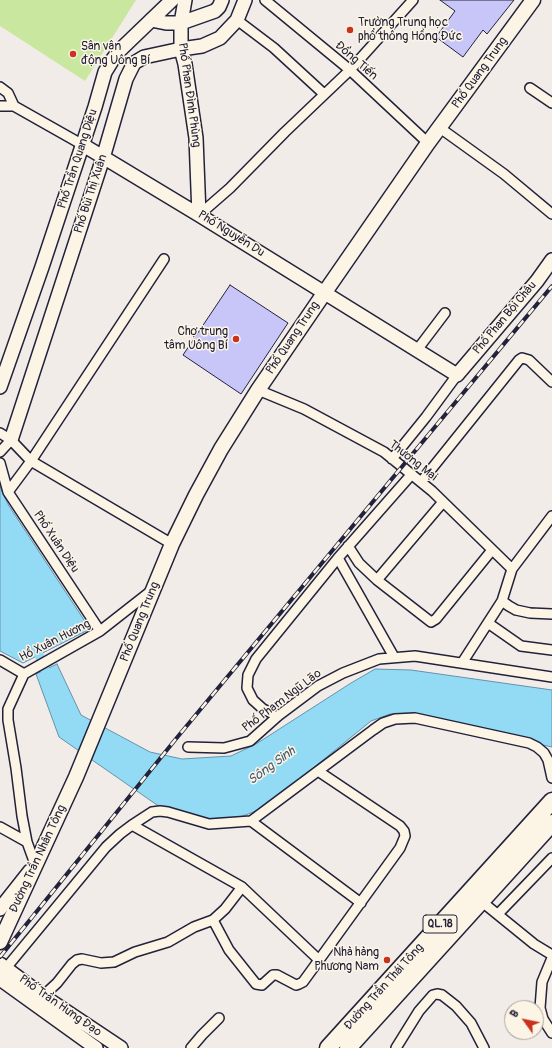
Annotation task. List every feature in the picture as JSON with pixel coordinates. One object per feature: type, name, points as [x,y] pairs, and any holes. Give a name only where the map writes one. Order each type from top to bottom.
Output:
[{"type":"highway","name":"Đường Trần Thái Tông","points":[[328,1048],[552,801]]},
{"type":"highway","name":"Đường Trần Thái Tông","points":[[348,1048],[552,823]]},
{"type":"main road","points":[[164,0],[155,17],[181,23],[215,11],[219,7],[222,0]]},
{"type":"main road","name":"Phố Trần Quang Diệu","points":[[0,387],[83,145],[105,72],[120,50],[172,0]]},
{"type":"main road","name":"Phố Phan Đình Phùng","points":[[185,0],[181,23],[182,48],[196,138],[199,214]]},
{"type":"main road","name":"Phố Bùi Thị Xuân","points":[[5,437],[103,158],[126,80],[134,63],[144,57],[182,48],[202,46],[220,38],[237,20],[245,0]]},
{"type":"main road","name":"Phố Quang Trung","points":[[76,777],[172,544],[221,449],[258,390],[428,143],[531,1]]},
{"type":"main road","name":"Phố Nguyễn Du","points":[[83,145],[199,214],[457,375]]},
{"type":"main road","name":"Phố Phan Bội Châu","points":[[457,375],[537,281],[552,260]]},
{"type":"main road","name":"Đường Trần Nhân Tông","points":[[0,942],[76,777]]},
{"type":"main road","points":[[0,909],[35,864]]},
{"type":"main road","name":"Phố Trần Hưng Đạo","points":[[2,972],[44,996],[121,1048]]},
{"type":"main road","name":"Phố Trần Hưng Đạo","points":[[2,972],[96,1048]]},
{"type":"street","name":"Đồng Tiến","points":[[265,0],[350,70],[428,143]]},
{"type":"street","points":[[199,214],[230,188],[350,70],[413,0]]},
{"type":"street","points":[[237,20],[274,48],[324,94]]},
{"type":"street","points":[[0,87],[8,92],[14,106]]},
{"type":"street","points":[[530,88],[552,103]]},
{"type":"street","name":"Phố Nguyễn Du","points":[[0,106],[14,106],[83,145]]},
{"type":"street","points":[[440,128],[504,174],[552,214]]},
{"type":"street","points":[[8,492],[31,461],[164,259]]},
{"type":"street","points":[[417,350],[445,313]]},
{"type":"street","points":[[420,482],[519,360],[522,358],[529,360],[552,382]]},
{"type":"street","points":[[392,459],[457,375]]},
{"type":"street","name":"Thương Mại","points":[[258,390],[304,410],[384,452],[443,502],[512,569]]},
{"type":"street","points":[[5,437],[31,461],[172,544]]},
{"type":"street","name":"Phố Bùi Thị Xuân","points":[[0,452],[5,437]]},
{"type":"street","name":"Phố Xuân Diệu","points":[[0,463],[8,492],[100,631]]},
{"type":"street","points":[[278,716],[263,709],[253,700],[247,688],[248,675],[256,659],[348,546],[411,474]]},
{"type":"street","points":[[377,580],[443,502]]},
{"type":"street","points":[[462,663],[502,601],[512,569],[552,516]]},
{"type":"street","points":[[348,546],[359,563],[377,580],[428,620],[433,621],[492,550]]},
{"type":"street","points":[[338,558],[394,657]]},
{"type":"street","name":"Hồ Xuân Hương","points":[[0,660],[24,674],[100,631],[154,589]]},
{"type":"street","points":[[502,601],[516,610],[530,613],[552,614]]},
{"type":"street","points":[[488,623],[521,646],[552,650]]},
{"type":"street","name":"Phố Phạm Ngũ Lão","points":[[188,747],[224,748],[250,741],[278,716],[318,686],[343,672],[379,658],[415,656],[552,677]]},
{"type":"street","points":[[24,674],[4,708],[27,842],[35,864]]},
{"type":"street","points":[[2,972],[106,848],[120,834],[132,825],[152,812],[160,811],[209,824],[251,821],[383,723],[395,719],[415,718],[529,743],[544,753],[548,760],[552,778]]},
{"type":"street","points":[[212,920],[229,950],[256,984],[262,985],[274,975],[277,975],[296,985],[303,982],[361,903],[400,848],[405,836],[404,831],[400,826],[318,771]]},
{"type":"street","points":[[251,821],[361,903]]},
{"type":"street","points":[[132,825],[242,887],[319,960]]},
{"type":"street","points":[[0,827],[27,842]]},
{"type":"street","points":[[498,914],[552,858]]},
{"type":"street","points":[[44,996],[77,960],[82,959],[101,963],[114,962],[135,952],[168,942],[194,927],[212,920],[225,909],[242,887]]},
{"type":"street","points":[[481,901],[524,936],[552,955]]},
{"type":"street","points":[[552,958],[542,982],[540,1008],[543,1019],[552,1033]]},
{"type":"street","points":[[396,1048],[419,1011],[433,995],[438,994],[442,995],[456,1006],[471,1023],[484,1048]]},
{"type":"street","points":[[191,1048],[219,1018]]},
{"type":"green space","name":"Sân vận động Uông Bí","points":[[0,0],[136,0],[85,81],[0,26]]},
{"type":"water","points":[[0,486],[9,506],[90,629],[23,663],[0,651]]},
{"type":"water","points":[[57,664],[81,715],[150,752],[182,759],[231,756],[256,744],[375,669],[411,670],[552,690],[552,747],[411,716],[390,714],[371,721],[264,808],[240,817],[207,819],[157,805],[59,737],[36,674]]},
{"type":"building","points":[[440,0],[514,0],[487,34],[483,30],[463,57],[436,37],[455,11]]},
{"type":"building","name":"Chợ trung tâm Uông Bí","points":[[230,285],[288,323],[241,394],[183,355]]},
{"type":"waterway","name":"Sông Sinh","points":[[39,655],[49,680]]},
{"type":"railway","points":[[0,957],[175,740],[552,286]]},
{"type":"place","name":"Trường Trung học phổ thông Hồng Đức","points":[[350,30]]},
{"type":"place","name":"Sân vận động Uông Bí","points":[[73,54]]},
{"type":"place","name":"Chợ trung tâm Uông Bí","points":[[236,339]]},
{"type":"place","name":"Nhà hàng Phương Nam","points":[[387,960]]}]
